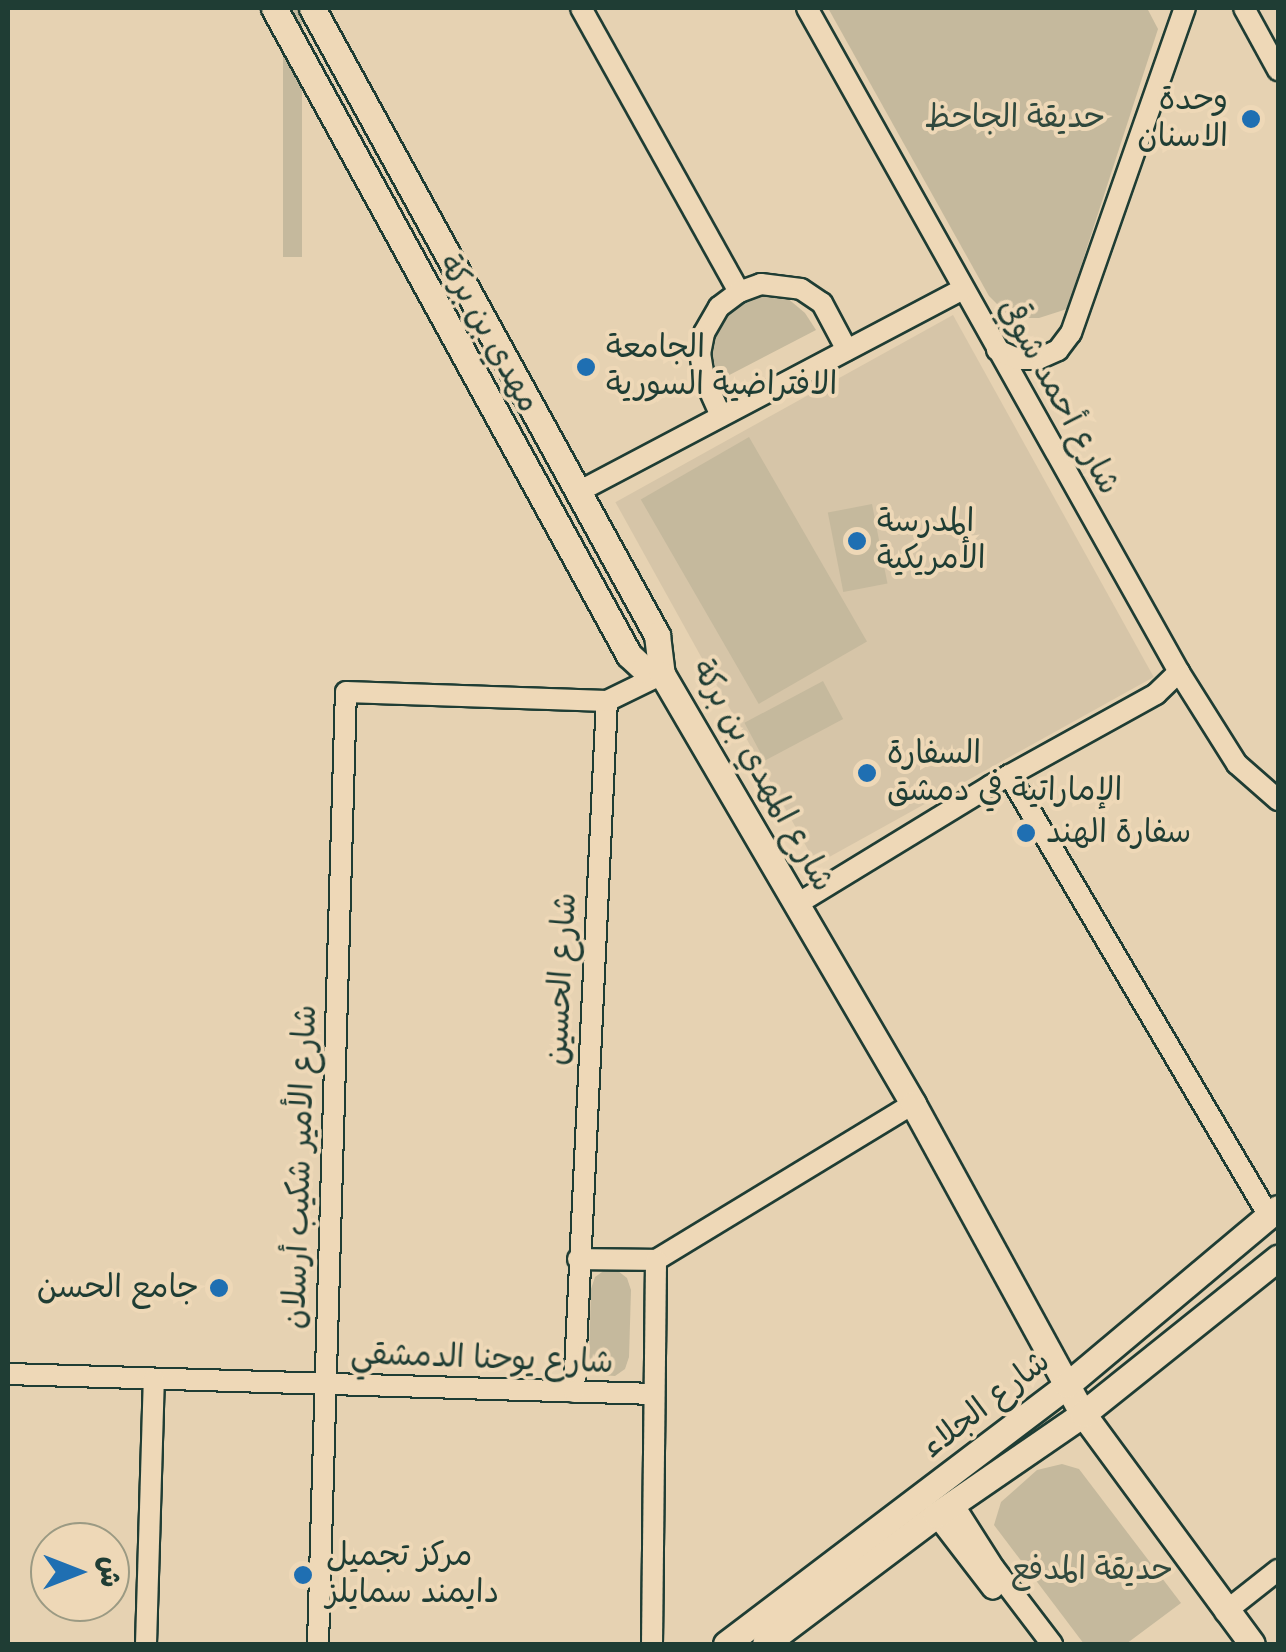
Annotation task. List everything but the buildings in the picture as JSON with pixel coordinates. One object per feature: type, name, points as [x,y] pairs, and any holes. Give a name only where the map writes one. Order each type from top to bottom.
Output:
[{"type":"main road","name":"مهدي بن بركة","points":[[274,8],[629,655],[644,669],[662,674]]},
{"type":"main road","name":"شارع المهدي بن بركة","points":[[312,8],[656,635],[662,674],[913,1104],[1083,1414],[1252,1644]]},
{"type":"main road","points":[[426,288],[440,278],[456,275]]},
{"type":"main road","points":[[443,322],[461,319],[474,308]]},
{"type":"main road","name":"شارع الجلاء","points":[[726,1644],[1067,1385],[1274,1212]]},
{"type":"main road","name":"شارع الجلاء","points":[[765,1644],[945,1509],[1083,1414],[1278,1258]]},
{"type":"street","points":[[581,8],[738,292]]},
{"type":"street","name":"شارع أحمد شوقي","points":[[807,8],[1178,672],[1237,764],[1278,800]]},
{"type":"street","points":[[997,350],[1017,360],[1038,359],[1058,350],[1071,333],[1185,8]]},
{"type":"street","points":[[1244,8],[1278,70]]},
{"type":"street","points":[[722,416],[704,378],[700,354],[704,332],[719,307],[738,292],[761,284],[802,290],[822,303],[847,350]]},
{"type":"street","points":[[578,492],[963,289]]},
{"type":"street","points":[[797,904],[1009,775],[1156,694],[1178,672]]},
{"type":"street","points":[[606,701],[662,674]]},
{"type":"street","name":"شارع الأمير شكيب أرسلان","points":[[318,1644],[346,692],[606,701]]},
{"type":"street","name":"شارع الحسين","points":[[574,1392],[606,701]]},
{"type":"street","points":[[1009,775],[1274,1212]]},
{"type":"street","points":[[578,1259],[656,1260],[913,1104]]},
{"type":"street","points":[[652,1644],[656,1260]]},
{"type":"street","name":"شارع يوحنا الدمشقي","points":[[8,1374],[654,1394]]},
{"type":"street","points":[[146,1644],[154,1379]]},
{"type":"street","points":[[945,1509],[1035,1644]]},
{"type":"street","points":[[945,1509],[1052,1644]]},
{"type":"street","points":[[1225,1612],[1278,1570]]},
{"type":"shaded area","name":"المدرسة الأمريكية","points":[[953,315],[1154,677],[816,864],[615,502]]},
{"type":"green space","points":[[283,8],[302,8],[302,257],[283,257]]},
{"type":"green space","name":"حديقة الجاحظ","points":[[828,8],[1147,8],[1158,29],[1067,309],[1039,318],[1011,318],[989,296]]},
{"type":"green space","points":[[760,294],[786,297],[805,313],[816,330],[714,383],[709,338],[738,303]]},
{"type":"green space","points":[[749,437],[867,641],[759,704],[641,500]]},
{"type":"green space","points":[[872,504],[887,584],[843,592],[828,513]]},
{"type":"green space","points":[[823,681],[843,719],[765,761],[744,723]]},
{"type":"green space","points":[[605,1270],[618,1271],[627,1278],[631,1290],[629,1357],[625,1369],[615,1376],[602,1375],[592,1368],[589,1356],[591,1289],[595,1277]]},
{"type":"green space","name":"حديقة المدفع","points":[[1062,1464],[1079,1469],[1181,1603],[1126,1644],[1084,1644],[994,1525],[1001,1502],[1037,1470]]},
{"type":"place","name":"وحدة الاسنان","points":[[1251,119]]},
{"type":"place","name":"الجامعة الافتراضية السورية","points":[[586,367]]},
{"type":"place","name":"المدرسة الأمريكية","points":[[857,541]]},
{"type":"place","name":"السفارة الإماراتية في دمشق","points":[[867,773]]},
{"type":"place","name":"سفارة الهند","points":[[1026,833]]},
{"type":"place","name":"جامع الحسن","points":[[219,1288]]},
{"type":"place","name":"مركز تجميل دايمند سمايلز","points":[[303,1575]]}]
